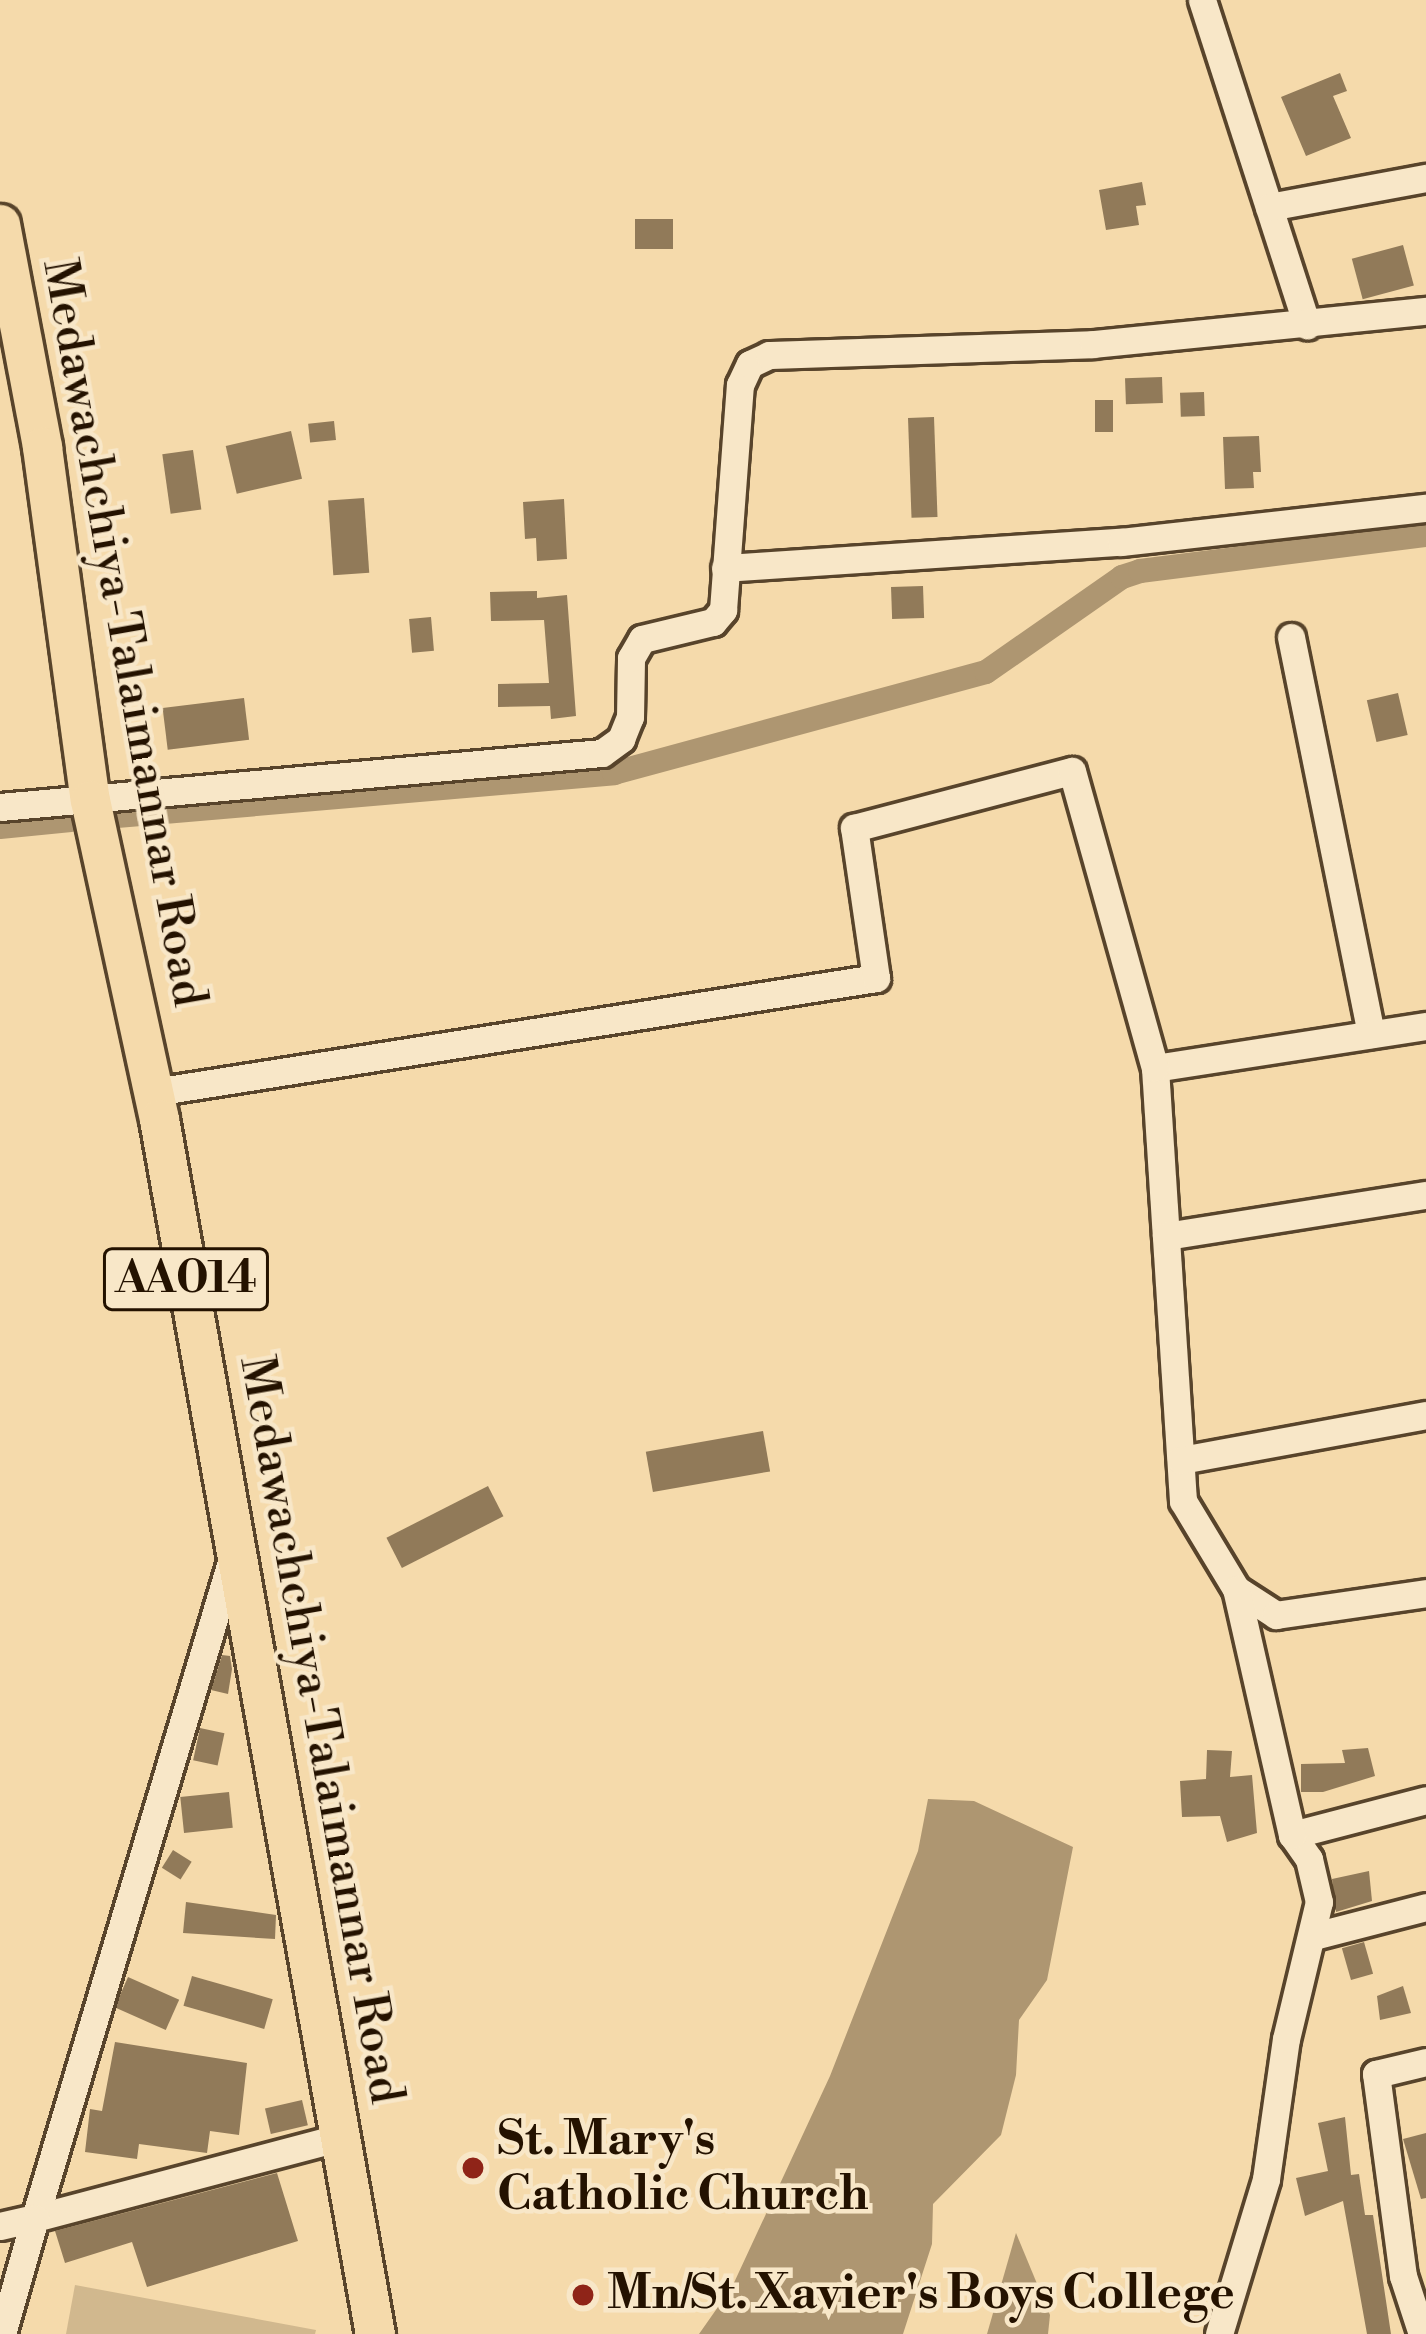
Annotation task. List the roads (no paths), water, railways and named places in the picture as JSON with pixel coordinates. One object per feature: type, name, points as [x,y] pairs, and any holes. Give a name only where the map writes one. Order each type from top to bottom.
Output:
[{"type":"highway","name":"Medawachchiya-Talaimannar Road","points":[[0,224],[42,447],[90,800],[154,1092],[375,2334]]},
{"type":"street","points":[[1202,0],[1307,326]]},
{"type":"street","points":[[1269,207],[1426,178]]},
{"type":"street","points":[[0,807],[602,753],[621,739],[629,717],[632,658],[642,639],[713,622],[723,610],[740,386],[750,364],[770,355],[1093,344],[1426,311]]},
{"type":"street","points":[[725,568],[1121,542],[1426,508]]},
{"type":"street","points":[[1292,637],[1371,1034]]},
{"type":"street","points":[[154,1092],[876,978],[854,828],[1072,771],[1155,1068],[1184,1501],[1236,1589],[1292,1835],[1309,1859],[1319,1902],[1286,2039],[1266,2180],[1219,2334]]},
{"type":"street","points":[[1155,1068],[1426,1026]]},
{"type":"street","points":[[1166,1236],[1426,1195]]},
{"type":"street","points":[[1181,1460],[1426,1415]]},
{"type":"street","points":[[2,2334],[233,1555]]},
{"type":"street","points":[[1236,1589],[1276,1615],[1426,1594]]},
{"type":"street","points":[[1292,1835],[1426,1800]]},
{"type":"street","points":[[1314,1936],[1426,1907]]},
{"type":"street","points":[[1422,2334],[1415,2270],[1376,2074],[1426,2062]]},
{"type":"street","points":[[0,2226],[342,2137]]},
{"type":"waterway","points":[[117,816],[614,773],[986,672],[1122,577],[1140,571],[1426,535]]},
{"type":"waterway","points":[[0,827],[71,820]]},
{"type":"place","name":"St. Mary's Catholic Church","points":[[473,2168]]},
{"type":"place","name":"Mn/St. Xavier's Boys College","points":[[583,2295]]}]
